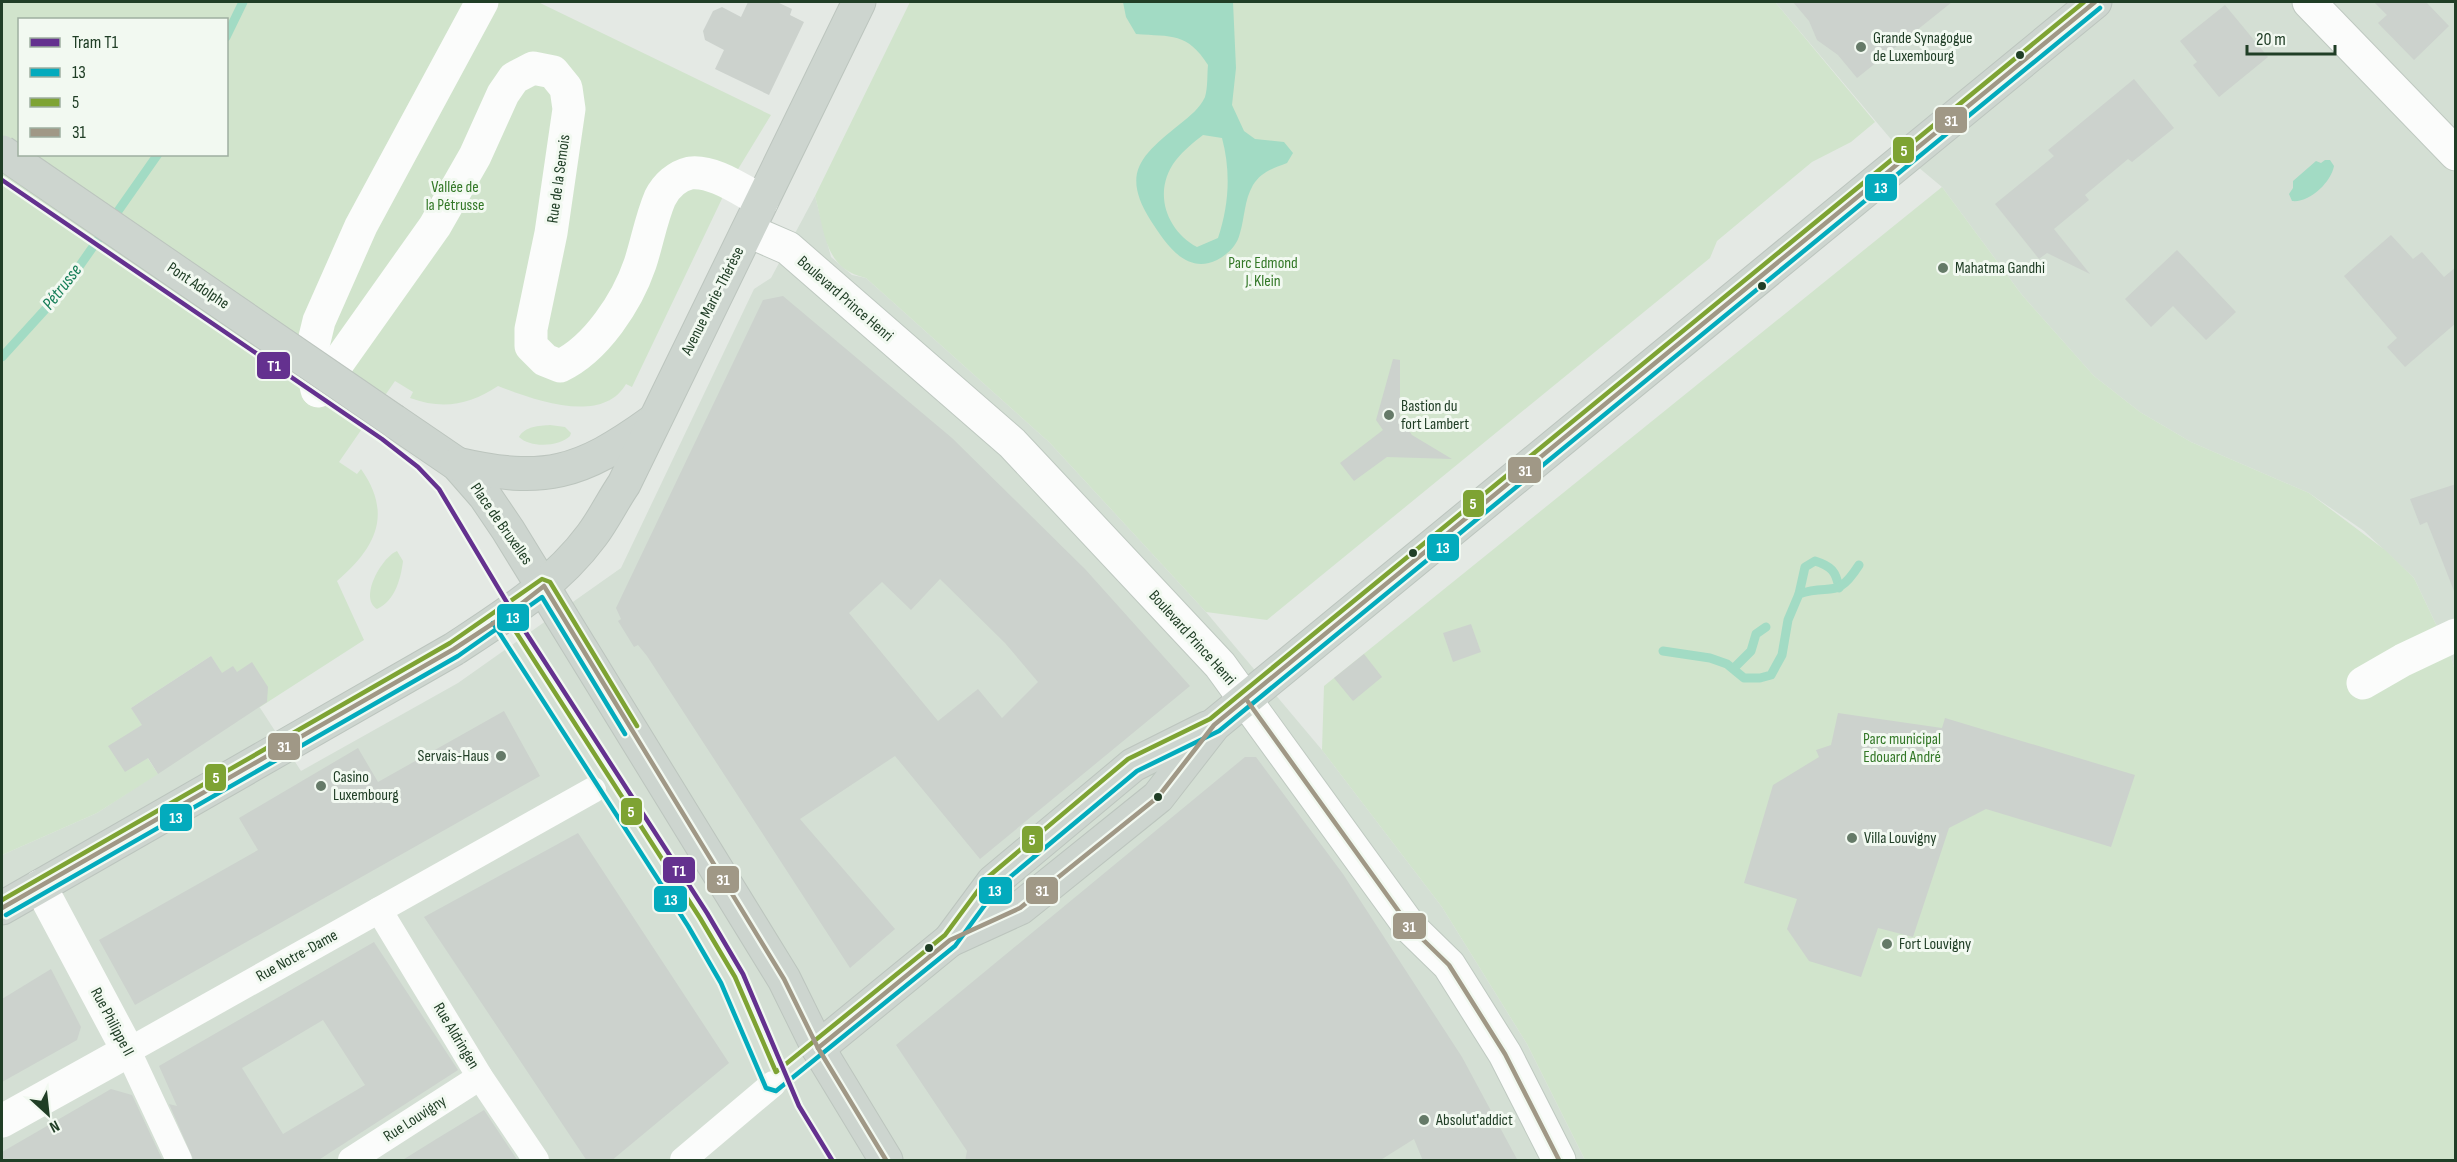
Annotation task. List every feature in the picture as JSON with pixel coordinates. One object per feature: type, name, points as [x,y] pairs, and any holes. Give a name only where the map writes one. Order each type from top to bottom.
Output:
[{"type":"main road","name":"Avenue Marie-Thérèse","points":[[2,908],[454,648],[544,586],[592,534],[624,484],[859,2]]},
{"type":"main road","points":[[818,1048],[950,940],[993,882],[1133,765],[1214,725],[2095,2]]},
{"type":"main road","name":"Pont Adolphe","points":[[2,152],[394,421]]},
{"type":"main road","name":"Place de Bruxelles","points":[[394,421],[457,464],[485,496],[544,586],[784,980],[818,1048],[886,1161]]},
{"type":"main road","name":"Place de Bruxelles","points":[[457,464],[500,474],[544,473],[581,464],[612,451],[653,421]]},
{"type":"main road","points":[[950,940],[1020,908],[1158,797],[1214,725]]},
{"type":"main road","points":[[1022,857],[1018,865],[1022,882],[1029,888],[1038,889],[1047,886]]},
{"type":"street","name":"Rue de la Semois","points":[[482,2],[361,225],[319,321],[310,358],[318,391],[435,226],[475,156],[503,94],[514,78],[533,68],[553,72],[566,88],[569,110],[551,233],[531,329],[531,346],[545,360],[560,366],[574,360],[586,349],[619,308],[639,267],[660,198],[672,181],[691,173],[711,176],[762,201]]},
{"type":"street","points":[[2309,2],[2456,154]]},
{"type":"street","name":"Boulevard Prince Henri","points":[[748,231],[788,248],[1012,443],[1220,665],[1410,927],[1455,973],[1505,1054],[1559,1161]]},
{"type":"street","points":[[2363,683],[2403,660],[2456,636]]},
{"type":"street","name":"Rue Notre-Dame","points":[[2,1121],[593,790]]},
{"type":"street","name":"Rue Philippe II","points":[[40,886],[128,1051],[179,1161]]},
{"type":"street","name":"Rue Aldringen","points":[[379,910],[480,1077],[536,1161]]},
{"type":"street","name":"Rue Louvigny","points":[[351,1161],[480,1077]]},
{"type":"street","points":[[683,1161],[773,1084]]},
{"type":"shaded area","points":[[1123,2],[1233,2],[1236,68],[1232,105],[1244,131],[1255,139],[1284,142],[1293,153],[1287,163],[1264,174],[1256,181],[1248,197],[1237,242],[1217,260],[1206,264],[1186,260],[1163,239],[1142,204],[1137,190],[1137,177],[1146,155],[1203,101],[1207,89],[1208,65],[1200,54],[1185,41],[1169,36],[1136,34],[1126,17]],"holes":[[[1203,135],[1222,138],[1228,176],[1222,226],[1218,238],[1197,247],[1186,240],[1170,220],[1164,197],[1165,184],[1176,160]]]},
{"type":"shaded area","points":[[1775,2],[2455,2],[2455,671],[2450,654],[2414,578],[2364,531],[2309,493],[2191,442],[2140,412],[2094,376],[2022,295],[1942,187],[1906,157]]},
{"type":"shaded area","points":[[2330,160],[2334,166],[2324,185],[2306,199],[2292,201],[2289,194],[2293,188],[2293,181],[2316,161],[2321,163]]},
{"type":"shaded area","points":[[815,196],[831,257],[852,275],[866,278],[1049,442],[1206,612],[1322,750],[1442,907],[1527,1044],[1585,1160],[2,1160],[2,855],[97,813],[158,773],[131,732],[131,708],[211,656],[233,666],[301,771],[458,683],[621,568],[754,289],[771,278]]},
{"type":"green space","name":"Vallée de la Pétrusse","points":[[2,2],[538,2],[771,115],[729,184],[632,387],[626,384],[615,397],[601,404],[584,407],[547,402],[498,386],[477,398],[456,404],[434,404],[410,398],[413,392],[395,381],[339,462],[357,474],[361,469],[371,485],[376,501],[378,516],[376,530],[370,543],[351,569],[337,581],[364,640],[260,707],[233,667],[222,673],[211,656],[131,708],[142,725],[131,732],[158,774],[97,813],[2,855]]},
{"type":"green space","name":"Parc Edmond J. Klein","points":[[910,2],[1775,2],[1875,122],[1851,142],[1812,162],[1717,241],[1710,258],[1267,620],[1206,612],[1049,442],[866,278],[852,273],[834,258],[824,235],[815,196]]},
{"type":"green space","name":"Parc municipal Edouard André","points":[[1942,187],[2022,295],[2094,376],[2140,412],[2191,442],[2309,493],[2385,550],[2414,578],[2450,654],[2455,671],[2455,1160],[1585,1160],[1527,1044],[1442,907],[1322,750],[1324,686]]},
{"type":"green space","points":[[550,425],[565,427],[571,433],[570,436],[565,440],[544,445],[530,443],[519,437],[529,429]]},
{"type":"green space","points":[[397,551],[403,561],[399,582],[393,595],[377,609],[372,604],[370,596],[374,578],[385,561]]},
{"type":"building","points":[[748,2],[777,2],[792,9],[790,15],[804,22],[769,95],[715,69],[724,50],[705,40],[703,31],[713,11],[722,7],[741,17]]},
{"type":"building","name":"Grande Synagogue de Luxembourg","points":[[1793,2],[1952,2],[1857,78],[1838,55],[1817,40],[1809,21]]},
{"type":"building","points":[[2374,2],[2426,2],[2449,26],[2414,60],[2378,23],[2387,15]]},
{"type":"building","points":[[2225,5],[2268,57],[2219,97],[2193,65],[2197,62],[2180,41]]},
{"type":"building","points":[[2134,79],[2174,128],[2132,162],[2128,159],[2085,195],[2089,200],[2054,229],[2090,274],[2047,253],[2039,259],[1995,204],[2054,156],[2048,150]]},
{"type":"building","points":[[2391,235],[2413,259],[2422,252],[2444,277],[2456,267],[2456,323],[2405,367],[2387,347],[2397,338],[2344,276]]},
{"type":"building","points":[[2177,250],[2236,312],[2206,340],[2173,306],[2151,327],[2125,299]]},
{"type":"building","points":[[783,296],[952,438],[1085,569],[1190,686],[980,859],[895,756],[800,819],[895,929],[850,968],[647,656],[638,645],[634,647],[618,621],[621,619],[616,608],[763,300]],"holes":[[[940,579],[1005,643],[1038,682],[1002,718],[978,689],[938,721],[849,613],[882,582],[911,610]]]},
{"type":"building","points":[[1393,359],[1400,360],[1400,418],[1412,435],[1452,459],[1387,457],[1354,481],[1340,463],[1383,430],[1376,420]]},
{"type":"building","points":[[2456,484],[2456,590],[2454,591],[2427,522],[2420,525],[2410,499]]},
{"type":"building","points":[[1471,624],[1481,652],[1453,662],[1443,633]]},
{"type":"building","points":[[1364,654],[1382,677],[1353,701],[1334,678]]},
{"type":"building","points":[[211,656],[222,673],[233,666],[237,672],[252,662],[268,687],[267,702],[158,774],[148,758],[125,772],[108,746],[142,725],[131,708]]},
{"type":"building","points":[[504,711],[540,776],[135,1005],[99,940],[258,850],[239,818],[358,748],[378,782]]},
{"type":"building","name":"Villa Louvigny","points":[[1838,713],[1942,728],[1945,718],[2135,775],[2111,847],[1986,809],[1949,828],[1913,937],[1878,928],[1861,977],[1809,961],[1787,929],[1797,899],[1744,883],[1773,785],[1819,757],[1816,750],[1831,745]]},
{"type":"building","points":[[1245,757],[1256,757],[1343,874],[1462,1057],[1518,1161],[1423,1161],[1414,1139],[1379,1161],[965,1161],[967,1151],[896,1045]]},
{"type":"building","points":[[578,833],[729,1063],[611,1161],[587,1161],[424,917]]},
{"type":"building","points":[[374,942],[458,1070],[317,1161],[194,1161],[169,1104],[177,1106],[159,1066]],"holes":[[[323,1020],[365,1085],[283,1134],[242,1068]]]},
{"type":"building","points":[[51,969],[81,1027],[77,1040],[2,1082],[2,999]]},
{"type":"building","points":[[111,1089],[132,1095],[163,1161],[2,1161],[2,1152]]},
{"type":"building","points":[[484,1110],[518,1161],[401,1161],[438,1138]]},
{"type":"waterway","name":"Pétrusse","points":[[228,33],[243,2]]},
{"type":"waterway","name":"Pétrusse","points":[[2,357],[62,291],[157,156]]},
{"type":"waterway","points":[[1799,594],[1805,567],[1815,561],[1832,570],[1839,588]]},
{"type":"waterway","points":[[1663,651],[1710,658],[1727,664],[1744,678],[1771,675],[1782,655],[1788,620],[1799,594],[1839,587],[1859,565]]},
{"type":"waterway","points":[[1734,668],[1751,651],[1756,634],[1766,627]]},
{"type":"tram line","name":"T1","points":[[2,180],[382,439],[418,467],[439,489],[512,611],[707,913],[743,974],[799,1106],[832,1160]]},
{"type":"transit line","name":"5","points":[[505,615],[700,918],[735,977],[776,1072],[945,935],[988,877],[1128,759],[1210,719],[2084,2]]},
{"type":"transit line","name":"31","points":[[818,1048],[950,940],[1020,908],[1158,797],[1214,725],[2095,2]]},
{"type":"transit line","name":"13","points":[[493,623],[688,926],[721,983],[766,1088],[776,1091],[955,946],[998,887],[1137,771],[1219,731],[2100,8]]},
{"type":"transit line","name":"5","points":[[2,900],[450,643],[542,579],[550,582],[637,726]]},
{"type":"transit line","name":"31","points":[[2,908],[454,649],[512,611],[544,586],[784,979],[818,1048],[886,1160]]},
{"type":"transit line","name":"13","points":[[6,915],[458,656],[542,597],[625,734]]},
{"type":"transit line","name":"31","points":[[1246,699],[1410,927],[1449,965],[1505,1054],[1559,1160]]},
{"type":"place","name":"Grande Synagogue de Luxembourg","points":[[1861,47]]},
{"type":"place","name":"Mahatma Gandhi","points":[[1943,268]]},
{"type":"place","name":"Bastion du fort Lambert","points":[[1389,415]]},
{"type":"place","name":"Servais-Haus","points":[[501,756]]},
{"type":"place","name":"Casino Luxembourg","points":[[321,786]]},
{"type":"place","name":"Villa Louvigny","points":[[1852,838]]},
{"type":"place","name":"Fort Louvigny","points":[[1887,944]]},
{"type":"place","name":"Absolut'addict","points":[[1424,1120]]}]
